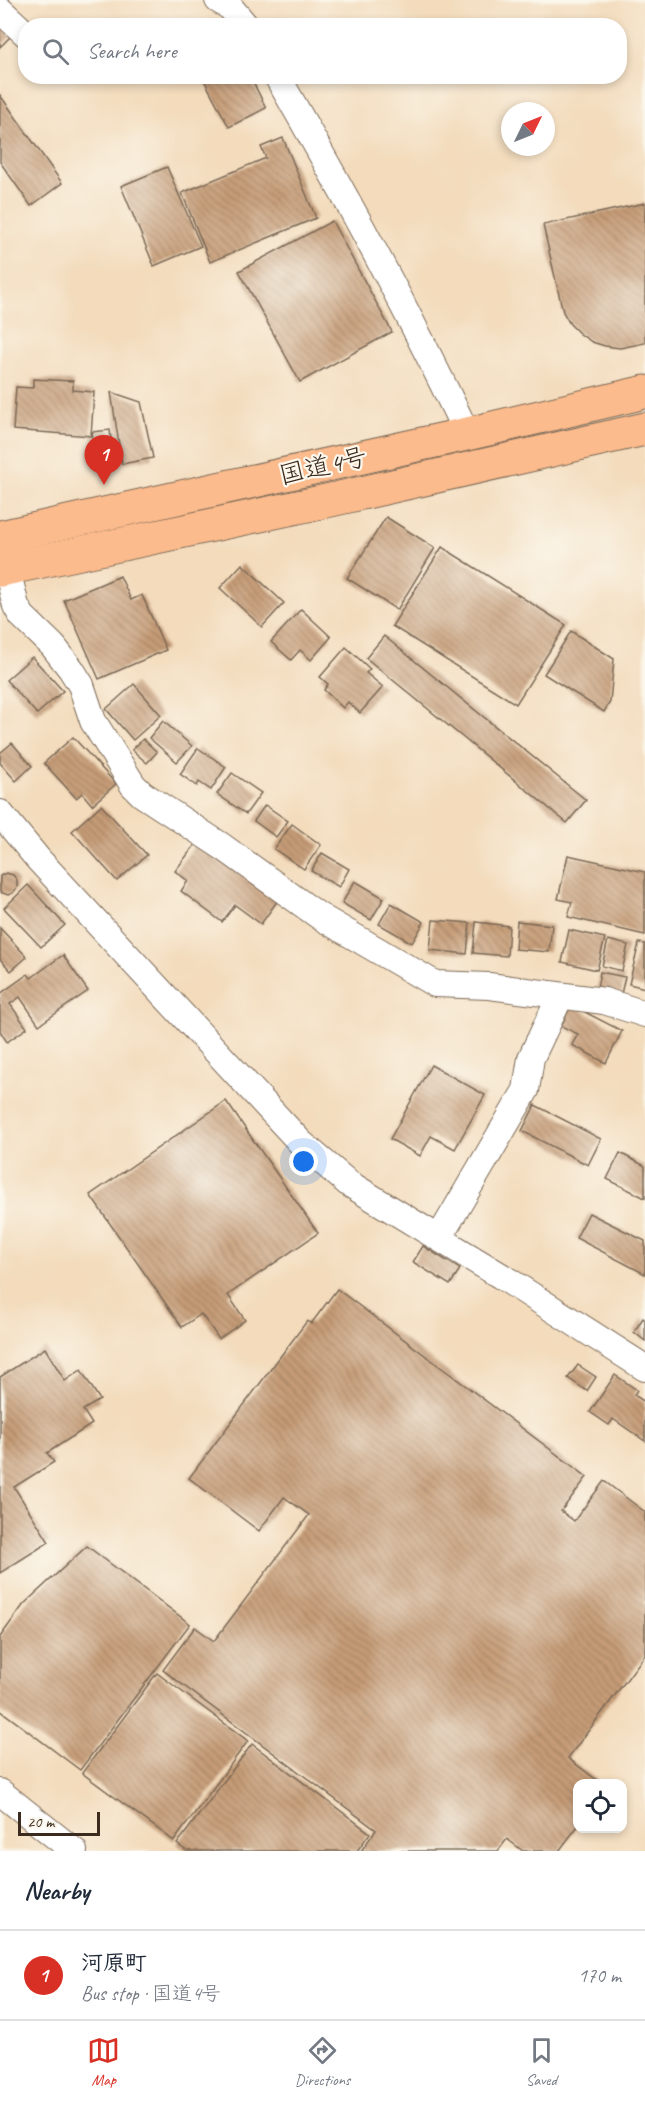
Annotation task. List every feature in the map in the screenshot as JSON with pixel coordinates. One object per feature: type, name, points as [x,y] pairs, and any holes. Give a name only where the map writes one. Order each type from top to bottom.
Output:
[{"type":"highway","name":"国道4号","points":[[0,537],[467,434],[645,392]]},
{"type":"highway","name":"国道4号","points":[[3,569],[320,502],[645,429]]},
{"type":"street","points":[[218,0],[230,7],[239,18]]},
{"type":"street","points":[[0,10],[18,27]]},
{"type":"street","points":[[282,84],[350,203],[423,342],[467,434]]},
{"type":"street","points":[[3,569],[16,606],[22,616],[53,646],[71,669],[81,685],[93,721],[133,785],[142,794],[223,847],[319,916],[435,984],[489,986],[604,1001],[645,1014]]},
{"type":"street","points":[[0,813],[38,859],[302,1143],[348,1183],[645,1368]]},
{"type":"street","points":[[439,1238],[526,1090],[531,1058],[560,996]]},
{"type":"street","points":[[0,1792],[74,1851]]},
{"type":"building","points":[[0,24],[11,36],[0,47]]},
{"type":"building","points":[[206,84],[254,84],[266,108],[229,127]]},
{"type":"building","points":[[0,95],[62,183],[31,206],[0,162]]},
{"type":"building","points":[[283,138],[316,218],[210,262],[182,193],[266,158],[261,147]]},
{"type":"building","points":[[167,167],[201,246],[154,266],[121,186]]},
{"type":"building","points":[[645,203],[645,343],[620,348],[592,342],[570,324],[563,312],[543,225]]},
{"type":"building","points":[[332,221],[392,332],[300,382],[239,271]]},
{"type":"building","points":[[33,379],[73,381],[73,390],[94,392],[91,436],[13,430],[16,387],[33,388]]},
{"type":"building","points":[[111,392],[141,402],[153,458],[122,464]]},
{"type":"building","points":[[110,430],[114,464],[96,466],[92,432]]},
{"type":"building","points":[[386,517],[435,548],[397,610],[347,578]]},
{"type":"building","points":[[442,547],[566,625],[516,704],[392,626]]},
{"type":"building","points":[[242,564],[284,603],[262,627],[220,588]]},
{"type":"building","points":[[120,576],[131,600],[142,595],[166,650],[99,679],[64,600]]},
{"type":"building","points":[[301,609],[331,637],[311,660],[300,650],[291,660],[271,642]]},
{"type":"building","points":[[571,631],[614,659],[610,702],[604,712],[544,674]]},
{"type":"building","points":[[384,636],[586,800],[567,823],[366,658]]},
{"type":"building","points":[[346,647],[370,669],[366,673],[383,687],[360,713],[348,702],[343,708],[324,690],[328,684],[320,677]]},
{"type":"building","points":[[32,657],[63,691],[37,714],[6,680]]},
{"type":"building","points":[[134,684],[161,715],[133,740],[106,709]]},
{"type":"building","points":[[163,721],[192,746],[177,762],[149,738]]},
{"type":"building","points":[[73,737],[116,784],[92,805],[82,793],[76,798],[44,763]]},
{"type":"building","points":[[143,739],[157,752],[147,763],[132,750]]},
{"type":"building","points":[[12,743],[32,766],[16,781],[0,763],[0,753]]},
{"type":"building","points":[[198,748],[226,767],[211,790],[199,782],[197,786],[180,774]]},
{"type":"building","points":[[232,773],[261,793],[246,814],[217,794]]},
{"type":"building","points":[[101,805],[147,855],[117,881],[72,831]]},
{"type":"building","points":[[265,805],[288,821],[276,837],[254,821]]},
{"type":"building","points":[[292,824],[321,845],[304,869],[274,849]]},
{"type":"building","points":[[198,841],[278,900],[261,924],[235,905],[222,922],[181,891],[188,881],[175,871]]},
{"type":"building","points":[[322,853],[349,869],[339,887],[311,871]]},
{"type":"building","points":[[568,855],[645,872],[645,935],[568,917],[572,902],[558,899]]},
{"type":"building","points":[[6,873],[13,875],[17,880],[17,887],[13,893],[8,895],[0,892],[0,876]]},
{"type":"building","points":[[355,881],[384,898],[371,920],[342,903]]},
{"type":"building","points":[[28,885],[65,925],[41,947],[4,908]]},
{"type":"building","points":[[391,903],[424,922],[412,943],[379,924]]},
{"type":"building","points":[[433,920],[470,923],[467,954],[430,950]]},
{"type":"building","points":[[517,921],[552,925],[549,952],[515,949]]},
{"type":"building","points":[[476,922],[509,926],[507,956],[473,953]]},
{"type":"building","points":[[0,928],[27,957],[11,971],[0,959]]},
{"type":"building","points":[[569,930],[605,938],[597,970],[562,962]]},
{"type":"building","points":[[608,940],[628,945],[622,971],[602,966]]},
{"type":"building","points":[[639,943],[645,944],[645,988],[629,984]]},
{"type":"building","points":[[63,955],[88,991],[39,1025],[20,997],[10,1004],[27,1028],[7,1042],[0,1031],[0,994],[28,974],[31,978]]},
{"type":"building","points":[[600,972],[625,977],[621,994],[597,988]]},
{"type":"building","points":[[571,1005],[622,1031],[606,1063],[572,1045],[578,1034],[561,1026]]},
{"type":"building","points":[[431,1065],[485,1095],[455,1149],[431,1136],[420,1156],[390,1139]]},
{"type":"building","points":[[226,1101],[318,1233],[228,1295],[245,1320],[219,1339],[201,1314],[182,1327],[90,1195]]},
{"type":"building","points":[[535,1105],[601,1139],[588,1165],[522,1131]]},
{"type":"building","points":[[620,1153],[645,1166],[645,1198],[607,1179]]},
{"type":"building","points":[[589,1213],[645,1241],[645,1274],[576,1238]]},
{"type":"building","points":[[423,1246],[460,1269],[450,1285],[413,1262]]},
{"type":"building","points":[[337,1289],[587,1477],[561,1511],[574,1521],[604,1481],[645,1512],[645,1655],[568,1758],[595,1779],[573,1779],[573,1833],[559,1851],[523,1851],[507,1839],[498,1851],[361,1851],[376,1830],[163,1670],[195,1627],[214,1641],[309,1515],[284,1497],[259,1531],[189,1478],[307,1321],[311,1324]]},
{"type":"building","points":[[643,1318],[645,1320],[645,1341],[634,1332]]},
{"type":"building","points":[[45,1348],[65,1381],[81,1370],[100,1400],[83,1410],[92,1424],[47,1453],[54,1462],[14,1487],[49,1542],[0,1573],[0,1377]]},
{"type":"building","points":[[578,1365],[596,1377],[587,1391],[568,1378]]},
{"type":"building","points":[[615,1375],[637,1390],[634,1395],[645,1402],[645,1441],[613,1419],[609,1425],[590,1412]]},
{"type":"building","points":[[87,1546],[190,1624],[80,1770],[0,1710],[0,1637],[24,1604]]},
{"type":"building","points":[[157,1673],[248,1741],[174,1841],[82,1773]]},
{"type":"building","points":[[252,1744],[370,1833],[357,1851],[187,1851],[177,1844]]},
{"type":"place","name":"河原町","points":[[104,485]]}]
